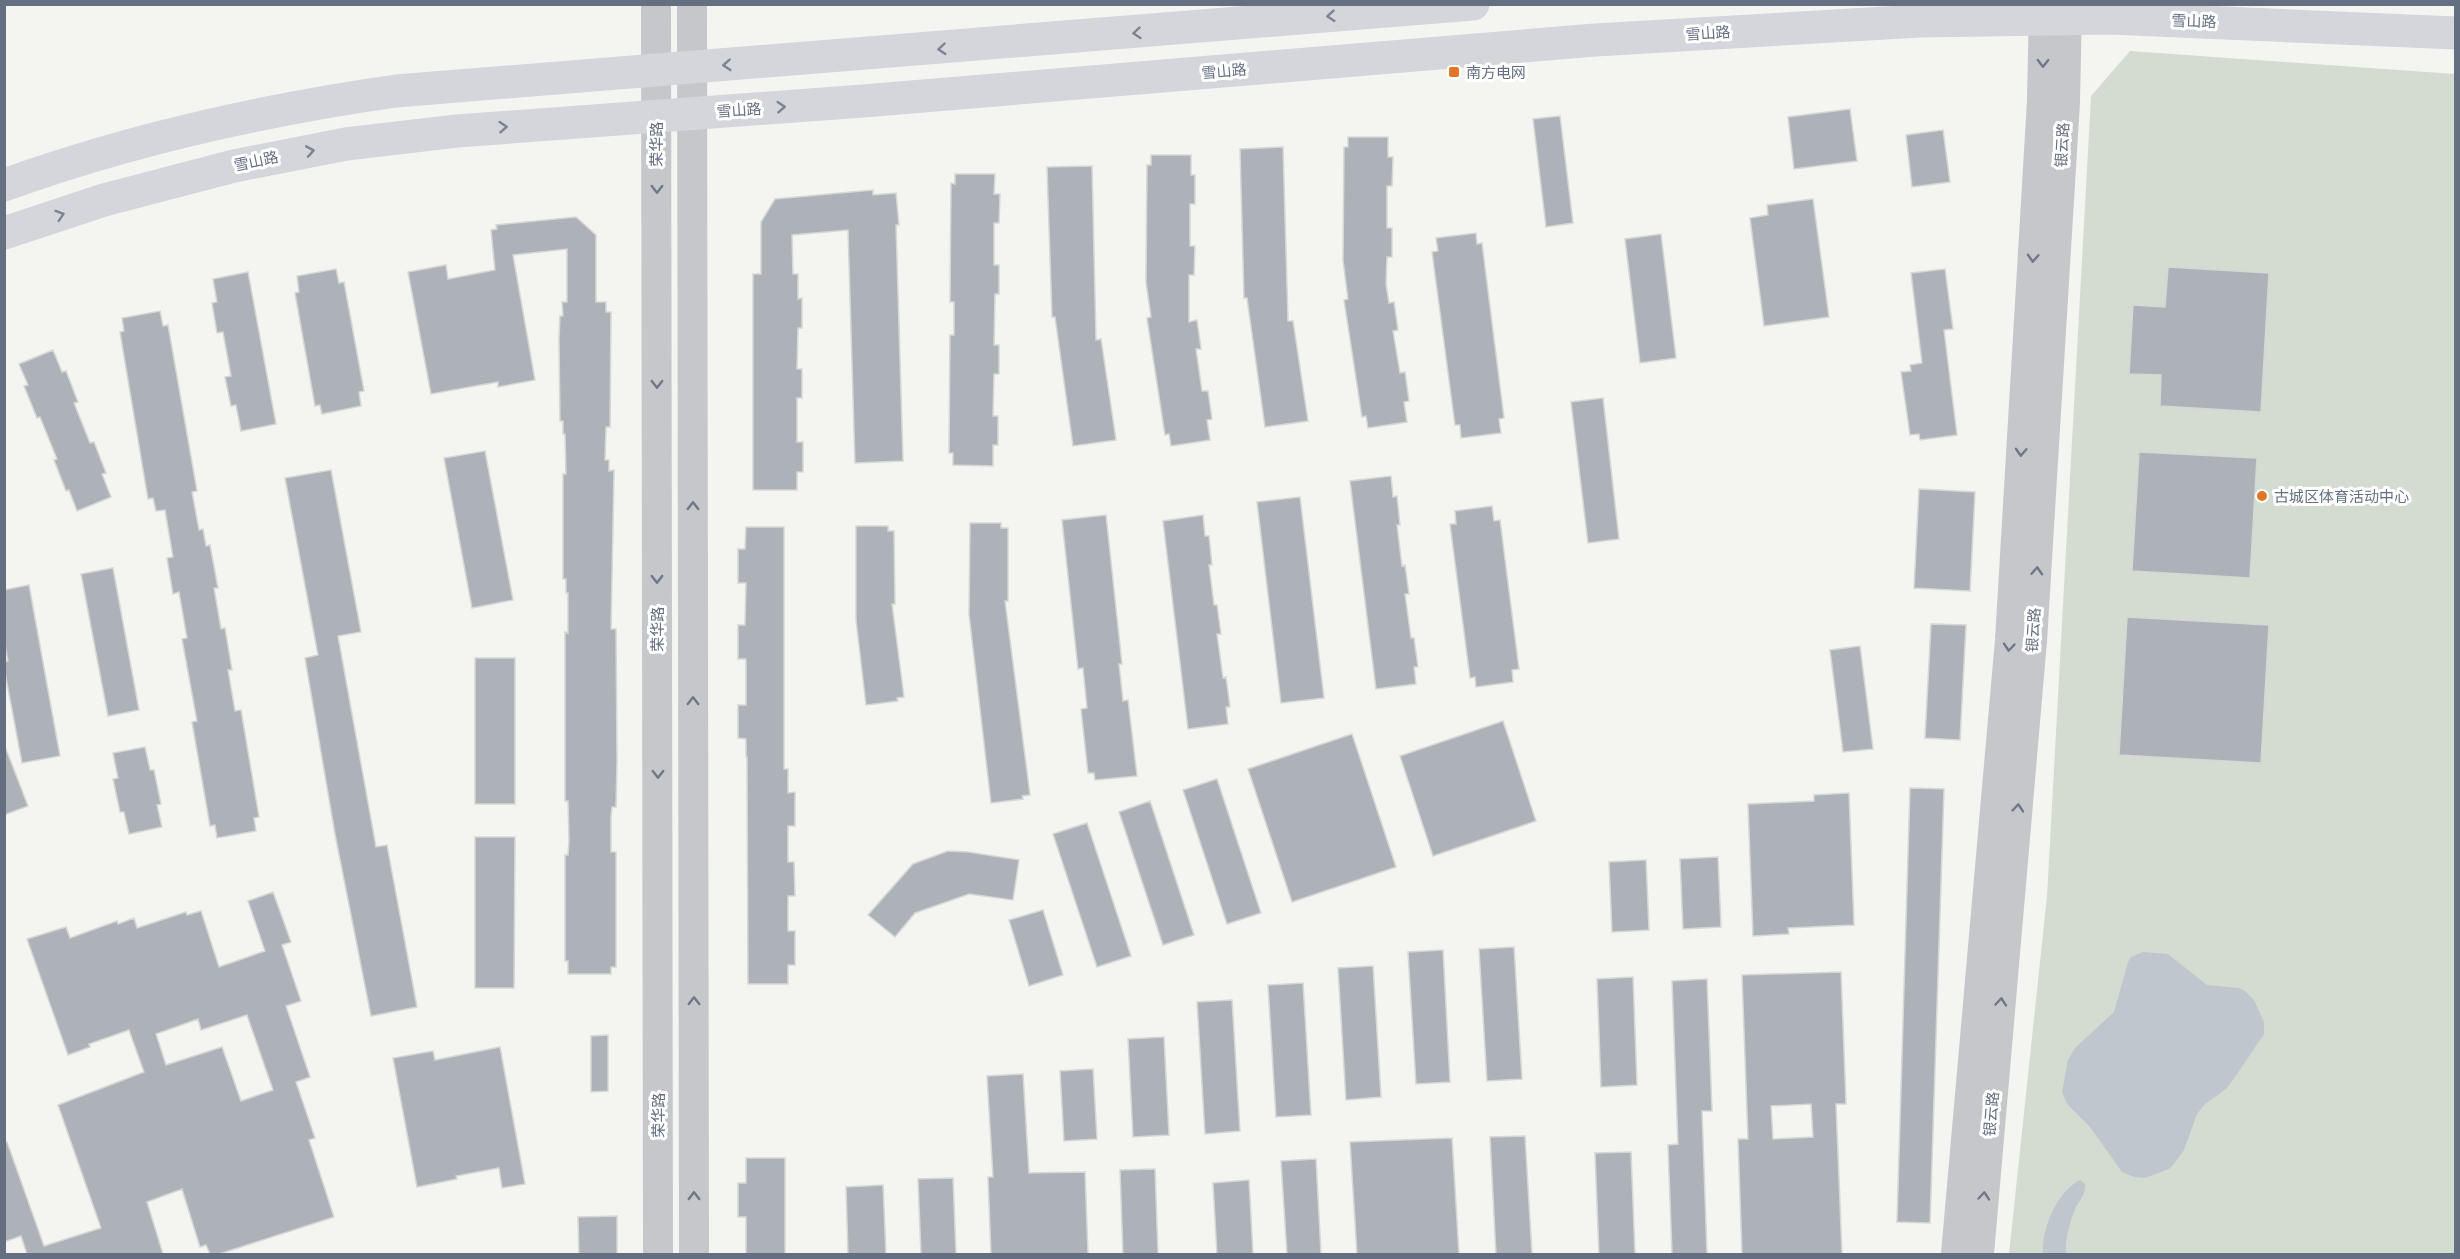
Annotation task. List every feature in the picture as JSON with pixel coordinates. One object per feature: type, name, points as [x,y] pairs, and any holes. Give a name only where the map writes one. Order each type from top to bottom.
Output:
[{"type":"main road","points":[[4,185],[167,135],[281,109],[385,93],[453,85],[692,68],[1473,4]]},
{"type":"main road","name":"雪山路","points":[[4,233],[104,200],[178,179],[290,154],[402,136],[457,131],[863,101],[1606,39],[2056,12],[2456,33]]},
{"type":"street","name":"荣华路","points":[[656,4],[658,1254]]},
{"type":"street","points":[[692,4],[694,1254]]},
{"type":"street","name":"银云路","points":[[1956,1254],[2010,640],[2042,113],[2056,12]]},
{"type":"street","name":"银云路","points":[[1979,1254],[2032,641],[2065,102],[2056,12]]},
{"type":"shaded area","name":"古城区体育活动中心","points":[[2130,51],[2455,74],[2455,1254],[2009,1254],[2047,896],[2091,96]]},
{"type":"shaded area","points":[[2143,952],[2168,954],[2207,985],[2239,988],[2245,991],[2254,1000],[2264,1022],[2264,1034],[2235,1077],[2226,1089],[2205,1104],[2197,1114],[2184,1150],[2173,1165],[2169,1169],[2145,1178],[2134,1177],[2122,1172],[2090,1127],[2067,1104],[2062,1092],[2068,1060],[2075,1048],[2114,1012],[2128,962],[2131,957]]},
{"type":"shaded area","points":[[2080,1180],[2085,1184],[2085,1191],[2070,1224],[2066,1254],[2043,1254],[2045,1234],[2052,1212],[2064,1193]]},
{"type":"building","points":[[1850,109],[1857,161],[1794,169],[1788,117]]},
{"type":"building","points":[[1560,116],[1573,223],[1546,227],[1533,119]]},
{"type":"building","points":[[1943,130],[1950,182],[1912,187],[1906,135]]},
{"type":"building","points":[[1348,137],[1388,137],[1388,157],[1393,157],[1392,186],[1387,186],[1387,228],[1392,228],[1392,257],[1387,257],[1386,284],[1389,303],[1394,302],[1398,330],[1393,331],[1400,373],[1405,372],[1409,401],[1404,402],[1407,422],[1368,428],[1366,416],[1362,417],[1344,300],[1348,299],[1343,260],[1344,147],[1348,147]]},
{"type":"building","points":[[1283,147],[1288,321],[1293,321],[1308,421],[1265,427],[1247,298],[1244,298],[1240,149]]},
{"type":"building","points":[[1151,155],[1191,155],[1191,175],[1195,175],[1195,204],[1190,204],[1190,246],[1195,246],[1194,275],[1189,275],[1189,322],[1197,320],[1201,349],[1196,349],[1202,391],[1208,391],[1212,419],[1207,420],[1210,440],[1171,446],[1169,434],[1165,435],[1147,318],[1151,317],[1146,282],[1147,165],[1151,165]]},
{"type":"building","points":[[1092,166],[1096,340],[1101,339],[1116,440],[1073,446],[1055,317],[1052,317],[1047,167]]},
{"type":"building","points":[[955,174],[995,174],[994,194],[1000,194],[999,223],[994,223],[994,265],[999,265],[999,294],[995,294],[994,345],[999,345],[999,374],[994,374],[993,416],[998,416],[998,445],[993,445],[993,466],[953,465],[953,453],[949,453],[950,335],[954,335],[954,302],[950,302],[951,183],[955,184]]},
{"type":"building","points":[[873,190],[873,195],[896,193],[899,225],[896,225],[903,461],[855,463],[848,230],[792,235],[793,274],[798,274],[798,299],[802,298],[802,328],[798,328],[797,369],[802,369],[802,398],[797,398],[797,442],[803,442],[803,472],[797,472],[797,490],[753,490],[753,274],[761,274],[761,222],[775,199]]},
{"type":"building","points":[[1813,199],[1829,317],[1764,326],[1750,218],[1768,215],[1767,205]]},
{"type":"building","points":[[576,217],[596,235],[596,302],[606,302],[606,312],[611,312],[610,427],[606,427],[605,460],[609,460],[609,471],[614,470],[611,629],[616,629],[617,761],[616,807],[612,807],[611,816],[611,852],[616,852],[616,967],[611,967],[611,974],[568,974],[568,961],[565,961],[565,855],[568,855],[569,841],[568,801],[565,801],[565,632],[568,633],[568,593],[566,593],[566,579],[563,579],[563,474],[566,474],[565,434],[563,434],[563,421],[560,421],[559,339],[560,316],[563,316],[562,302],[567,302],[567,249],[513,255],[535,380],[498,387],[498,382],[431,394],[408,272],[446,265],[448,279],[495,270],[491,230],[497,229],[496,225]]},
{"type":"building","points":[[1476,233],[1477,244],[1482,243],[1504,418],[1499,419],[1501,433],[1461,438],[1460,425],[1455,425],[1432,252],[1438,251],[1436,238]]},
{"type":"building","points":[[1661,234],[1676,358],[1640,363],[1625,239]]},
{"type":"building","points":[[2168,267],[2269,273],[2261,412],[2160,406],[2161,375],[2129,374],[2133,305],[2165,307]]},
{"type":"building","points":[[336,269],[339,283],[344,282],[364,391],[359,392],[361,406],[322,414],[320,405],[315,406],[295,293],[299,292],[297,276]]},
{"type":"building","points":[[1945,269],[1953,329],[1944,330],[1957,435],[1920,440],[1919,434],[1910,435],[1901,372],[1911,371],[1910,365],[1922,363],[1911,273]]},
{"type":"building","points":[[248,272],[276,424],[241,431],[236,405],[231,406],[225,377],[231,376],[223,332],[217,333],[212,303],[217,302],[213,279]]},
{"type":"building","points":[[160,311],[163,326],[168,325],[197,491],[192,492],[199,530],[203,529],[206,546],[210,545],[218,588],[214,588],[221,629],[225,628],[232,670],[228,670],[235,711],[241,710],[259,817],[254,818],[256,831],[217,838],[215,825],[210,826],[192,722],[197,721],[182,639],[187,638],[179,592],[173,594],[167,558],[173,557],[165,510],[156,511],[153,498],[148,499],[120,332],[124,331],[122,318]]},
{"type":"building","points":[[53,350],[62,372],[66,371],[78,402],[74,403],[90,443],[94,442],[106,473],[102,474],[111,497],[77,511],[69,490],[66,491],[54,460],[57,459],[40,417],[37,418],[24,386],[28,385],[19,364]]},
{"type":"building","points":[[1603,398],[1619,539],[1588,543],[1571,402]]},
{"type":"building","points":[[485,451],[513,600],[472,608],[444,458]]},
{"type":"building","points":[[2139,452],[2257,458],[2250,578],[2132,571]]},
{"type":"building","points":[[331,470],[361,632],[338,636],[376,847],[387,845],[417,1007],[371,1016],[335,834],[305,658],[318,655],[285,478]]},
{"type":"building","points":[[1391,476],[1393,497],[1397,496],[1400,525],[1397,525],[1402,566],[1405,565],[1409,594],[1405,594],[1411,638],[1414,638],[1418,667],[1414,667],[1416,684],[1376,689],[1350,481]]},
{"type":"building","points":[[1919,489],[1975,492],[1970,591],[1914,588]]},
{"type":"building","points":[[1300,497],[1324,698],[1281,703],[1257,502]]},
{"type":"building","points":[[1492,506],[1494,521],[1500,520],[1519,669],[1512,670],[1513,682],[1476,687],[1475,677],[1470,678],[1450,524],[1456,524],[1455,511]]},
{"type":"building","points":[[1106,515],[1122,664],[1119,664],[1123,701],[1128,700],[1137,776],[1095,780],[1094,773],[1088,773],[1081,709],[1087,708],[1083,668],[1078,669],[1062,520]]},
{"type":"building","points":[[1203,515],[1205,536],[1209,536],[1212,565],[1209,565],[1214,605],[1217,605],[1221,634],[1217,634],[1223,678],[1226,677],[1230,707],[1226,707],[1228,724],[1188,729],[1163,521]]},
{"type":"building","points":[[970,523],[1001,523],[1001,528],[1008,528],[1008,601],[1005,601],[1030,795],[1022,796],[1023,799],[991,803],[969,614]]},
{"type":"building","points":[[856,526],[888,526],[888,531],[894,531],[895,604],[892,604],[904,697],[897,698],[898,701],[866,705],[856,620]]},
{"type":"building","points":[[746,527],[784,527],[784,769],[788,769],[788,793],[795,792],[795,826],[788,826],[788,862],[794,862],[795,896],[788,896],[788,931],[795,931],[795,965],[788,965],[788,984],[748,984],[747,757],[746,739],[738,738],[738,705],[746,705],[746,659],[738,659],[738,625],[745,625],[746,583],[738,583],[738,549],[745,549]]},
{"type":"building","points":[[113,568],[139,710],[108,716],[81,574]]},
{"type":"building","points":[[29,585],[60,756],[22,763],[4,667],[4,662],[8,661],[4,639],[4,590]]},
{"type":"building","points":[[2127,617],[2269,625],[2261,763],[2119,755]]},
{"type":"building","points":[[1931,624],[1966,625],[1960,740],[1925,738]]},
{"type":"building","points":[[1860,646],[1873,749],[1843,752],[1830,650]]},
{"type":"building","points":[[475,658],[515,658],[515,804],[475,804]]},
{"type":"building","points":[[1503,721],[1536,821],[1433,856],[1400,756]]},
{"type":"building","points":[[1352,734],[1396,867],[1292,902],[1248,769]]},
{"type":"building","points":[[145,747],[150,770],[154,770],[161,804],[157,805],[162,827],[129,834],[124,812],[120,812],[113,779],[118,778],[113,753]]},
{"type":"building","points":[[6,749],[28,806],[4,815],[4,750]]},
{"type":"building","points":[[1217,779],[1261,913],[1227,924],[1183,790]]},
{"type":"building","points":[[1910,788],[1944,789],[1930,1223],[1897,1222]]},
{"type":"building","points":[[1849,793],[1854,925],[1788,928],[1789,934],[1753,936],[1748,804],[1814,801],[1814,795]]},
{"type":"building","points":[[1150,801],[1194,935],[1163,945],[1119,812]]},
{"type":"building","points":[[1087,823],[1131,956],[1097,967],[1053,834]]},
{"type":"building","points":[[475,837],[515,837],[514,988],[475,988]]},
{"type":"building","points":[[948,851],[1019,860],[1013,900],[969,894],[915,913],[895,937],[868,915],[913,864]]},
{"type":"building","points":[[1718,857],[1721,927],[1683,929],[1680,859]]},
{"type":"building","points":[[1646,860],[1649,930],[1612,932],[1609,862]]},
{"type":"building","points":[[273,892],[291,942],[282,945],[301,1001],[286,1006],[310,1077],[296,1082],[315,1138],[309,1140],[334,1217],[219,1254],[210,1254],[206,1245],[200,1247],[182,1189],[147,1202],[163,1254],[27,1254],[21,1236],[4,1242],[4,1143],[7,1142],[44,1246],[101,1228],[58,1105],[144,1072],[129,1030],[89,1044],[90,1047],[68,1055],[27,939],[66,927],[70,938],[117,921],[118,924],[134,918],[137,928],[186,912],[187,915],[201,911],[219,967],[265,951],[248,901]],"holes":[[[247,1015],[273,1090],[241,1101],[222,1047],[166,1065],[156,1034],[198,1019],[201,1030]]]},
{"type":"building","points":[[1043,910],[1063,975],[1029,986],[1009,920]]},
{"type":"building","points":[[1514,947],[1522,1079],[1487,1081],[1479,949]]},
{"type":"building","points":[[1443,950],[1450,1082],[1416,1084],[1408,952]]},
{"type":"building","points":[[1373,966],[1381,1097],[1346,1100],[1338,968]]},
{"type":"building","points":[[1841,972],[1846,1104],[1836,1104],[1842,1254],[1742,1254],[1738,1139],[1748,1139],[1742,975]],"holes":[[[1811,1104],[1813,1137],[1773,1139],[1771,1106]]]},
{"type":"building","points":[[1633,977],[1637,1085],[1601,1087],[1597,979]]},
{"type":"building","points":[[1707,979],[1712,1111],[1702,1111],[1707,1254],[1672,1254],[1668,1145],[1678,1144],[1672,981]]},
{"type":"building","points":[[1303,983],[1311,1115],[1276,1117],[1268,985]]},
{"type":"building","points":[[1232,1000],[1240,1131],[1205,1134],[1197,1002]]},
{"type":"building","points":[[608,1035],[608,1091],[591,1092],[591,1036]]},
{"type":"building","points":[[1164,1037],[1169,1135],[1133,1137],[1128,1039]]},
{"type":"building","points":[[500,1047],[525,1184],[502,1188],[499,1168],[456,1176],[457,1179],[417,1187],[393,1058],[433,1051],[435,1060]]},
{"type":"building","points":[[1093,1069],[1097,1139],[1064,1141],[1060,1071]]},
{"type":"building","points":[[1023,1074],[1029,1173],[1085,1172],[1088,1254],[991,1254],[988,1177],[993,1177],[987,1076]]},
{"type":"building","points":[[1525,1136],[1532,1254],[1496,1254],[1490,1137]]},
{"type":"building","points":[[1452,1138],[1459,1254],[1357,1254],[1350,1142]]},
{"type":"building","points":[[1631,1152],[1635,1254],[1599,1254],[1595,1153]]},
{"type":"building","points":[[746,1158],[785,1158],[785,1254],[746,1254],[746,1217],[738,1217],[738,1183],[746,1183]]},
{"type":"building","points":[[1316,1159],[1321,1254],[1287,1254],[1281,1161]]},
{"type":"building","points":[[1155,1169],[1158,1254],[1123,1254],[1120,1170]]},
{"type":"building","points":[[953,1178],[956,1254],[921,1254],[918,1179]]},
{"type":"building","points":[[1249,1180],[1253,1254],[1217,1254],[1213,1183]]},
{"type":"building","points":[[883,1185],[886,1254],[848,1254],[846,1187]]},
{"type":"building","points":[[617,1216],[617,1254],[579,1254],[578,1217]]},
{"type":"place","name":"南方电网","points":[[1454,72]]},
{"type":"place","name":"古城区体育活动中心","points":[[2262,496]]}]
